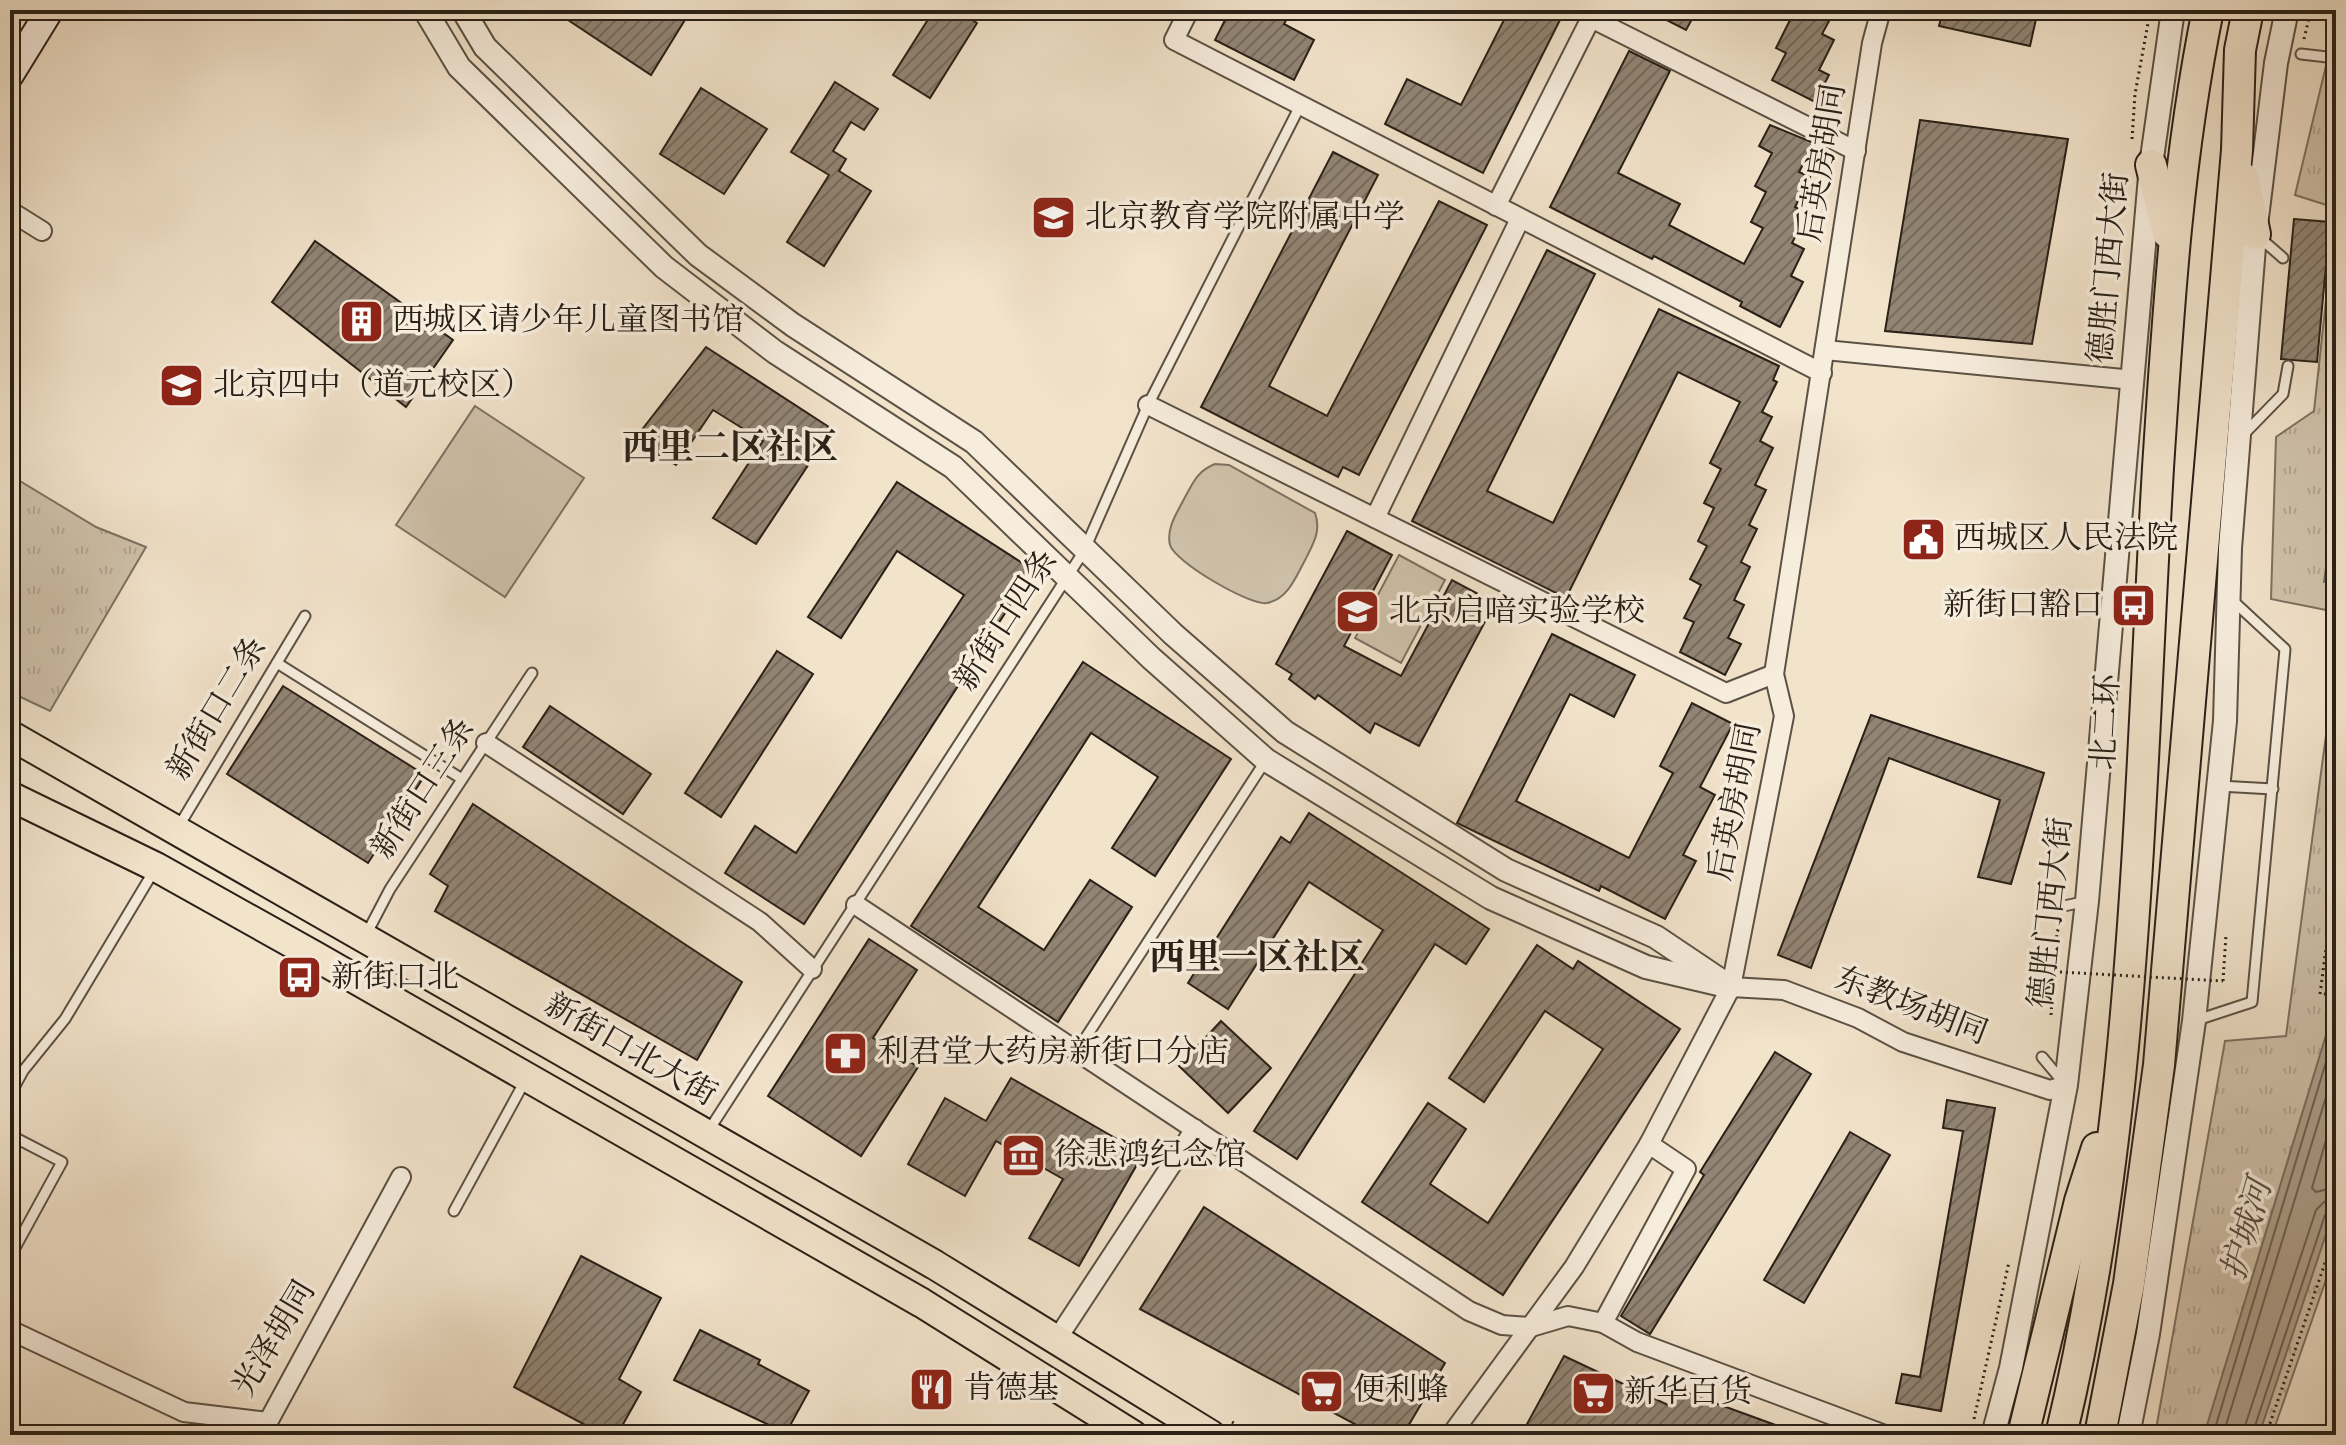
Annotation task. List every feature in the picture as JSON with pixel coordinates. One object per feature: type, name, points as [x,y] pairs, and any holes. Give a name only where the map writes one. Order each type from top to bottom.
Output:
[{"type":"highway","name":"北二环","points":[[2062,1432],[2092,1272],[2120,1074],[2172,251],[2208,10]]},
{"type":"highway","points":[[2100,1435],[2129,1284],[2159,1065],[2237,150],[2240,50],[2248,10]]},
{"type":"highway","points":[[2237,150],[2255,234]]},
{"type":"highway","points":[[2142,156],[2172,251]]},
{"type":"highway","points":[[2023,1435],[2080,1201],[2120,1074]]},
{"type":"main road","points":[[10,74],[50,10]]},
{"type":"main road","name":"新街口北大街","points":[[10,735],[935,1265],[1211,1435]]},
{"type":"main road","points":[[10,796],[156,867],[528,1076],[922,1303],[1097,1425],[1133,1435]]},
{"type":"street","points":[[425,10],[459,67],[664,267],[775,352],[953,467],[1065,577],[1266,760],[1491,898],[1646,967],[1731,987]]},
{"type":"street","points":[[463,10],[485,47],[698,255],[793,325],[974,442],[1084,551],[1285,732],[1506,870],[1656,937],[1731,987]]},
{"type":"street","points":[[1189,10],[1174,40],[1822,373]]},
{"type":"street","name":"后英房胡同","points":[[1451,1435],[1574,1267],[1649,1144],[1731,987],[1784,716],[1774,674],[1881,10]]},
{"type":"street","name":"德胜门西大街","points":[[1993,1435],[2011,1368],[2066,1085],[2087,901],[2133,380],[2142,156],[2173,10]]},
{"type":"street","points":[[2128,1435],[2148,1334],[2194,1021],[2219,786],[2237,440],[2255,234],[2276,63],[2287,10]]},
{"type":"street","points":[[1496,206],[1593,14],[1856,151]]},
{"type":"street","points":[[10,211],[42,231]]},
{"type":"street","points":[[1375,518],[1520,219]]},
{"type":"street","points":[[1825,350],[2133,380]]},
{"type":"street","points":[[1148,405],[1726,693],[1774,674]]},
{"type":"street","points":[[486,743],[760,922],[812,969]]},
{"type":"street","points":[[856,905],[1469,1311],[1502,1325],[1531,1327],[1568,1316],[1603,1323],[1637,1342],[1885,1435]]},
{"type":"street","name":"东教场胡同","points":[[1731,987],[1784,990],[1858,1018],[1903,1042],[2050,1090],[2066,1085]]},
{"type":"street","points":[[1057,1339],[1195,1129]]},
{"type":"street","points":[[1603,1323],[1686,1169],[1649,1144]]},
{"type":"street","name":"光泽胡同","points":[[10,1330],[184,1412],[268,1422],[401,1177]]},
{"type":"lane","points":[[2301,54],[2336,58]]},
{"type":"lane","name":"新街口四条","points":[[706,1134],[1084,551],[1148,405],[1300,106]]},
{"type":"lane","points":[[2255,234],[2283,258]]},
{"type":"lane","points":[[2237,440],[2283,394],[2288,366]]},
{"type":"lane","points":[[2194,1021],[2252,1002],[2285,649],[2230,599]]},
{"type":"lane","name":"新街口二条","points":[[177,829],[305,616]]},
{"type":"lane","points":[[277,663],[462,779]]},
{"type":"lane","name":"新街口三条","points":[[365,937],[390,889],[532,673]]},
{"type":"lane","points":[[1077,1051],[1266,760]]},
{"type":"lane","points":[[2219,786],[2273,789]]},
{"type":"lane","points":[[10,1095],[23,1071],[65,1019],[156,867]]},
{"type":"lane","points":[[2064,906],[2087,901]]},
{"type":"lane","points":[[2042,1057],[2066,1085]]},
{"type":"lane","points":[[454,1211],[528,1076]]},
{"type":"lane","points":[[10,1135],[62,1162],[10,1257]]},
{"type":"path","points":[[2142,156],[2135,94],[2148,10]]},
{"type":"path","points":[[2336,873],[2320,994],[2336,994]]},
{"type":"path","points":[[2051,1023],[2057,932],[2064,906]]},
{"type":"path","points":[[2060,972],[2223,981],[2226,923]]},
{"type":"path","points":[[2266,1435],[2336,1231]]},
{"type":"path","points":[[1972,1426],[2009,1261]]},
{"type":"green space","points":[[2336,24],[2336,208],[2295,195]]},
{"type":"green space","points":[[2336,208],[2336,491],[2324,582],[2336,581],[2336,612],[2271,599],[2276,437],[2314,411]]},
{"type":"green space","points":[[475,406],[584,478],[505,597],[396,525]]},
{"type":"green space","points":[[1215,464],[1229,465],[1315,513],[1317,533],[1313,545],[1290,588],[1274,601],[1258,602],[1230,590],[1198,572],[1170,545],[1175,515],[1190,488],[1200,474]]},
{"type":"green space","points":[[10,475],[96,527],[146,547],[50,711],[10,692]]},
{"type":"green space","points":[[1399,555],[1445,580],[1401,663],[1355,638]]},
{"type":"green space","points":[[2336,660],[2336,1251],[2272,1435],[2155,1435],[2225,1041],[2286,1036]]},
{"type":"water","points":[[2336,986],[2336,1204],[2259,1435],[2204,1435],[2330,1022]]},
{"type":"building","points":[[553,10],[691,10],[651,75]]},
{"type":"building","points":[[934,10],[956,10],[977,23],[930,98],[893,75]]},
{"type":"building","points":[[1230,10],[1292,10],[1284,24],[1314,40],[1294,80],[1215,40]]},
{"type":"building","points":[[1509,10],[1565,10],[1483,173],[1385,124],[1407,79],[1461,105]]},
{"type":"building","points":[[1647,10],[1697,10],[1686,30]]},
{"type":"building","points":[[1795,10],[1835,10],[1822,34],[1834,40],[1819,70],[1829,75],[1815,102],[1772,80],[1786,53],[1776,48]]},
{"type":"building","points":[[1943,10],[2038,10],[2030,46],[1939,26]]},
{"type":"building","points":[[1629,51],[1670,71],[1618,173],[1680,204],[1669,225],[1744,264],[1763,228],[1751,222],[1766,192],[1755,186],[1772,153],[1759,146],[1770,125],[1814,143],[1799,172],[1810,177],[1795,207],[1807,213],[1792,243],[1804,249],[1791,276],[1803,282],[1780,327],[1740,306],[1742,302],[1654,256],[1652,259],[1550,207]]},
{"type":"building","points":[[835,82],[878,109],[864,130],[851,122],[833,151],[846,159],[839,171],[871,191],[824,266],[787,242],[829,175],[791,152]]},
{"type":"building","points":[[701,88],[767,129],[724,194],[660,154]]},
{"type":"building","points":[[1920,120],[2068,139],[2032,344],[1885,331]]},
{"type":"building","points":[[1333,152],[1378,175],[1269,386],[1327,416],[1439,201],[1487,225],[1359,475],[1343,467],[1338,477],[1201,407]]},
{"type":"building","points":[[2294,219],[2330,222],[2317,362],[2281,359]]},
{"type":"building","name":"西城区请少年儿童图书馆","points":[[315,241],[453,340],[406,407],[272,302]]},
{"type":"building","points":[[1547,250],[1595,274],[1487,491],[1553,523],[1659,309],[1779,366],[1773,380],[1777,382],[1762,412],[1772,417],[1760,441],[1773,448],[1755,485],[1766,490],[1749,525],[1757,529],[1741,562],[1750,567],[1734,600],[1744,605],[1728,638],[1741,644],[1725,675],[1680,652],[1694,622],[1684,618],[1701,585],[1690,579],[1707,546],[1698,541],[1714,508],[1704,503],[1721,469],[1710,463],[1740,402],[1678,372],[1566,598],[1412,521]]},
{"type":"building","points":[[706,347],[832,429],[756,544],[713,518],[763,441],[713,410],[676,465],[634,440]]},
{"type":"building","points":[[897,482],[1033,570],[804,924],[725,873],[755,826],[796,853],[964,595],[897,551],[841,638],[808,617]]},
{"type":"building","points":[[1347,531],[1392,555],[1344,646],[1401,676],[1452,580],[1495,603],[1419,746],[1375,723],[1370,733],[1318,695],[1315,699],[1289,679],[1292,674],[1276,664]]},
{"type":"building","points":[[1552,634],[1635,675],[1614,717],[1570,694],[1516,801],[1629,858],[1673,773],[1660,766],[1692,703],[1733,724],[1700,787],[1715,795],[1683,855],[1696,861],[1665,919],[1601,886],[1599,891],[1457,823]]},
{"type":"building","points":[[777,651],[813,674],[721,817],[685,793]]},
{"type":"building","points":[[1083,662],[1231,759],[1155,876],[1112,848],[1158,777],[1091,733],[978,907],[1044,950],[1090,880],[1132,907],[1058,1022],[911,926]]},
{"type":"building","points":[[283,686],[425,775],[368,863],[227,774]]},
{"type":"building","points":[[550,706],[651,774],[623,814],[523,747]]},
{"type":"building","points":[[1871,715],[2044,773],[2011,884],[1978,877],[2000,800],[1889,758],[1811,968],[1778,955]]},
{"type":"building","points":[[473,804],[742,982],[697,1060],[435,911],[448,886],[430,874]]},
{"type":"building","points":[[1309,813],[1489,929],[1466,964],[1435,944],[1297,1159],[1254,1131],[1383,930],[1309,882],[1228,1009],[1188,983],[1281,837],[1290,843]]},
{"type":"building","name":"利君堂大药房新街口分店","points":[[869,939],[917,970],[873,1038],[918,1067],[861,1156],[768,1096]]},
{"type":"building","points":[[1537,945],[1573,969],[1578,961],[1680,1029],[1503,1295],[1362,1202],[1428,1103],[1466,1129],[1430,1184],[1488,1223],[1603,1049],[1545,1011],[1484,1102],[1449,1078]]},
{"type":"building","points":[[1221,1021],[1271,1068],[1228,1113],[1179,1066]]},
{"type":"building","points":[[1775,1052],[1811,1074],[1650,1334],[1621,1316],[1704,1175],[1700,1172]]},
{"type":"building","points":[[1011,1078],[1143,1154],[1079,1266],[1029,1238],[1063,1179],[996,1141],[965,1196],[908,1164],[945,1098],[986,1121]]},
{"type":"building","points":[[1947,1100],[1995,1108],[1941,1411],[1896,1403],[1902,1374],[1920,1377],[1963,1131],[1943,1128]]},
{"type":"building","points":[[1850,1132],[1890,1155],[1804,1303],[1764,1280]]},
{"type":"building","points":[[1204,1207],[1445,1363],[1403,1435],[1375,1435],[1140,1309]]},
{"type":"building","points":[[581,1256],[661,1298],[619,1379],[641,1392],[617,1435],[604,1435],[514,1387]]},
{"type":"building","points":[[700,1330],[760,1360],[758,1364],[809,1391],[786,1433],[674,1380]]},
{"type":"building","name":"新华百货","points":[[1564,1356],[1670,1406],[1682,1391],[1803,1435],[1521,1435]]},
{"type":"place","name":"北京教育学院附属中学","points":[[1054,218]]},
{"type":"place","name":"西城区请少年儿童图书馆","points":[[361,321]]},
{"type":"place","name":"北京四中（道元校区）","points":[[182,386]]},
{"type":"place","name":"西城区人民法院","points":[[1923,539]]},
{"type":"place","name":"新街口豁口","points":[[2134,606]]},
{"type":"place","name":"北京启喑实验学校","points":[[1358,612]]},
{"type":"place","name":"新街口北","points":[[300,978]]},
{"type":"place","name":"利君堂大药房新街口分店","points":[[846,1053]]},
{"type":"place","name":"徐悲鸿纪念馆","points":[[1023,1156]]},
{"type":"place","name":"肯德基","points":[[932,1389]]},
{"type":"place","name":"便利蜂","points":[[1322,1391]]},
{"type":"place","name":"新华百货","points":[[1593,1393]]},
{"type":"district","name":"西里二区社区","points":[[730,449]]},
{"type":"district","name":"西里一区社区","points":[[1257,959]]},
{"type":"water label","name":"护城河","points":[[2248,1230]]}]
